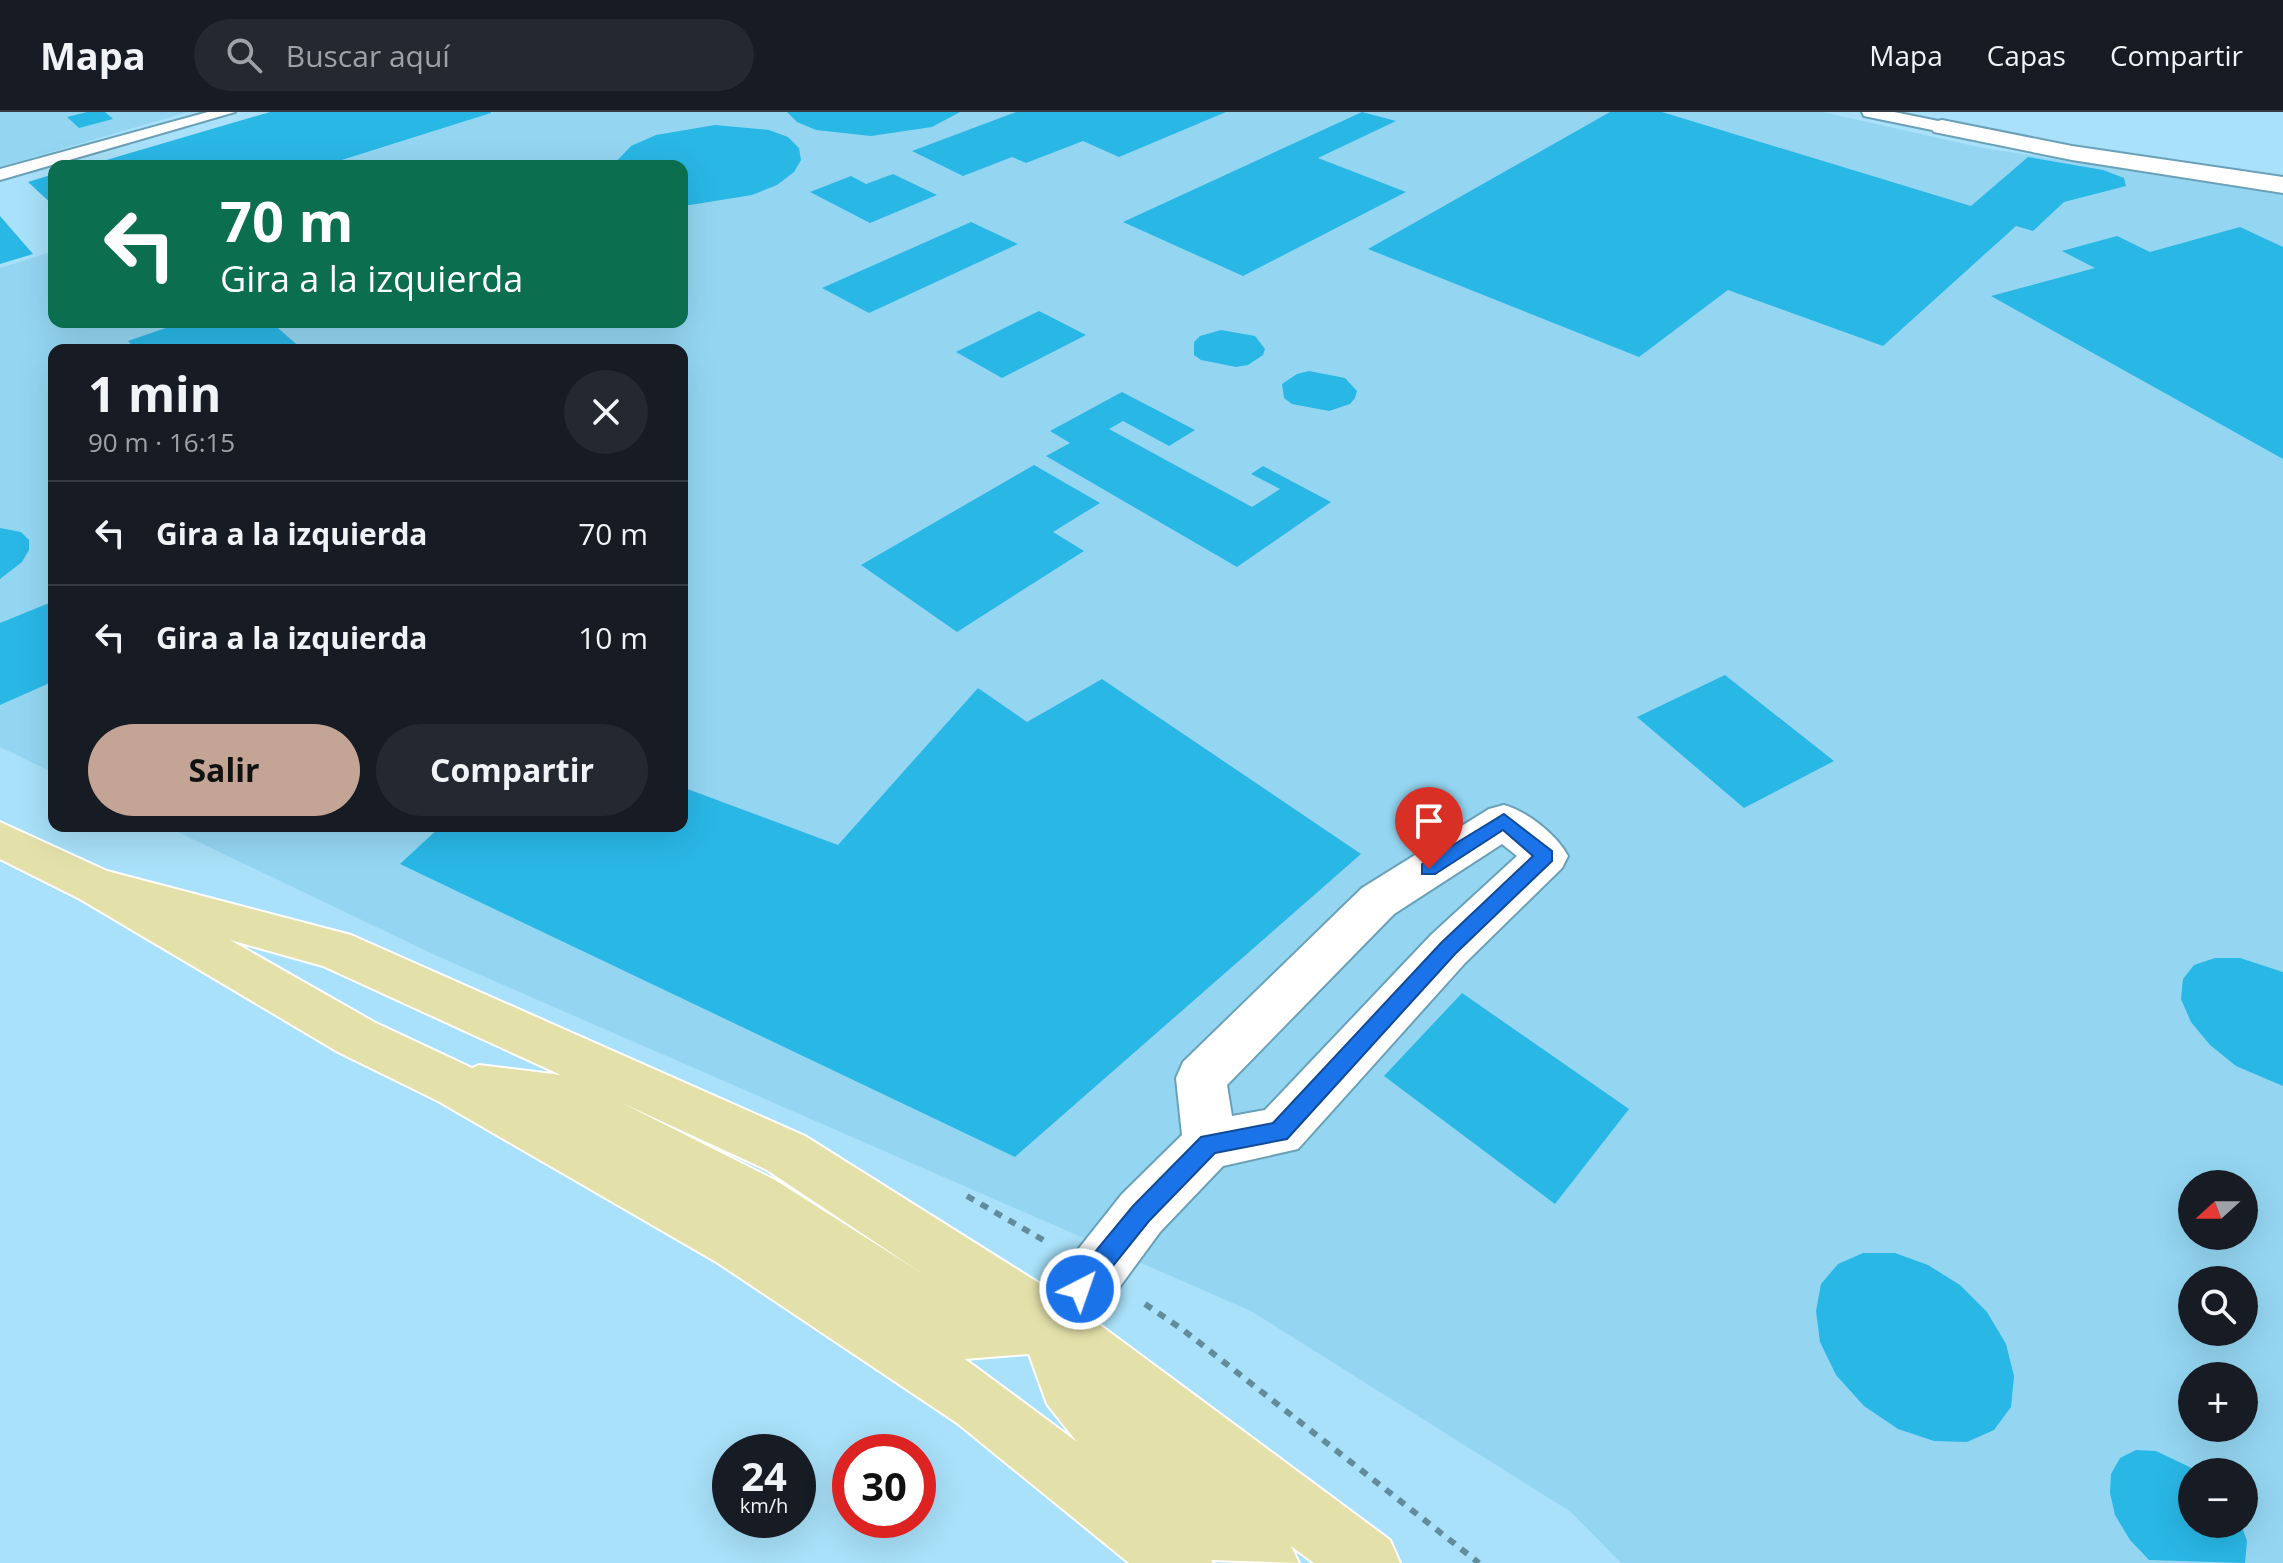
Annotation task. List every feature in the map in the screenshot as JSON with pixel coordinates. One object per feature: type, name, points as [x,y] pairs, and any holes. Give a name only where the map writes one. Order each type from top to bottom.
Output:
[{"type":"main road","points":[[0,839],[96,886],[356,1037],[456,1085],[738,1244],[952,1384],[1180,1563]]},
{"type":"main road","points":[[96,886],[334,949],[786,1153],[1048,1323],[1367,1563]]},
{"type":"main road","points":[[456,1085],[560,1098],[756,1198],[958,1330],[1048,1323]]},
{"type":"main road","points":[[1048,1323],[1068,1383],[1121,1447],[1266,1563]]},
{"type":"street","points":[[1942,127],[2072,153],[2283,185]]},
{"type":"street","points":[[1048,1323],[1096,1272],[1141,1213],[1209,1144],[1279,1132],[1448,949],[1546,856],[1504,821],[1378,901],[1201,1078],[1209,1144]]},
{"type":"lane","points":[[54,160],[227,112]]},
{"type":"lane","points":[[1870,112],[1942,127]]},
{"type":"lane","points":[[0,175],[48,162]]},
{"type":"shaded area","points":[[0,112],[188,112],[0,167]]},
{"type":"shaded area","points":[[495,112],[1823,112],[1978,147],[2283,195],[2283,1563],[1621,1563],[1571,1512],[1251,1311],[437,956],[178,832],[688,832],[688,344],[48,344],[48,770],[0,747],[0,268],[48,253],[48,328],[688,328],[688,160],[343,160]]},
{"type":"building","points":[[105,112],[113,119],[79,128],[67,117]]},
{"type":"building","points":[[270,112],[491,112],[342,160],[106,160]]},
{"type":"building","points":[[787,112],[960,112],[932,127],[871,136],[816,130],[797,122]]},
{"type":"building","points":[[1016,112],[1226,112],[1119,157],[1083,141],[1026,163],[1012,157],[963,176],[912,151]]},
{"type":"building","points":[[1362,112],[1396,121],[1318,158],[1406,192],[1243,276],[1123,222]]},
{"type":"building","points":[[1610,112],[1662,112],[1971,206],[2028,157],[2103,170],[2124,178],[2126,186],[2064,202],[2033,231],[2016,226],[1883,346],[1728,290],[1639,357],[1368,249]]},
{"type":"building","points":[[715,125],[769,130],[788,137],[799,148],[801,160],[794,172],[777,185],[752,195],[688,205],[688,160],[618,160],[631,146],[656,135]]},
{"type":"building","points":[[893,174],[937,195],[870,223],[810,192],[851,176],[866,184]]},
{"type":"building","points":[[48,176],[48,200],[28,182]]},
{"type":"building","points":[[0,216],[33,254],[0,264]]},
{"type":"building","points":[[971,222],[1018,244],[869,313],[822,288]]},
{"type":"building","points":[[2240,227],[2283,247],[2283,459],[1991,296],[2095,268],[2062,251],[2117,236],[2150,252]]},
{"type":"building","points":[[1039,311],[1086,335],[1002,378],[956,352]]},
{"type":"building","points":[[166,328],[278,328],[296,344],[131,344],[128,341]]},
{"type":"building","points":[[1221,330],[1255,336],[1265,349],[1263,355],[1248,365],[1236,367],[1201,360],[1194,355],[1194,342],[1200,336]]},
{"type":"building","points":[[1309,371],[1345,378],[1357,391],[1355,398],[1350,404],[1329,411],[1292,404],[1284,398],[1282,384],[1297,374]]},
{"type":"building","points":[[1122,392],[1195,430],[1169,446],[1123,421],[1109,429],[1252,507],[1280,489],[1251,474],[1263,466],[1331,502],[1237,567],[1046,456],[1070,443],[1050,431]]},
{"type":"building","points":[[1034,465],[1100,503],[1053,532],[1084,551],[957,632],[861,565]]},
{"type":"building","points":[[0,528],[21,532],[29,540],[29,550],[22,562],[0,579]]},
{"type":"building","points":[[48,603],[48,684],[0,705],[0,623]]},
{"type":"building","points":[[1725,675],[1834,761],[1744,808],[1637,717]]},
{"type":"building","points":[[1102,679],[1361,854],[1015,1157],[400,864],[435,832],[688,832],[688,789],[838,845],[978,688],[1027,722]]},
{"type":"building","points":[[2215,958],[2240,958],[2283,972],[2283,1086],[2236,1066],[2210,1045],[2191,1022],[2181,999],[2183,979],[2194,965]]},
{"type":"building","points":[[1462,993],[1629,1109],[1555,1204],[1384,1076]]},
{"type":"building","points":[[1863,1253],[1895,1253],[1928,1265],[1960,1285],[1987,1312],[2006,1344],[2014,1376],[2011,1407],[1994,1430],[1967,1442],[1934,1441],[1898,1429],[1864,1406],[1836,1375],[1820,1342],[1816,1311],[1821,1284],[1838,1264]]},
{"type":"building","points":[[2136,1450],[2156,1451],[2178,1462],[2178,1538],[2246,1538],[2245,1563],[2149,1560],[2130,1540],[2115,1515],[2110,1493],[2111,1474],[2120,1458]]},
{"type":"route","points":[[1080,1289],[1141,1213],[1209,1144],[1279,1132],[1448,949],[1546,856],[1504,821],[1429,869]]}]
